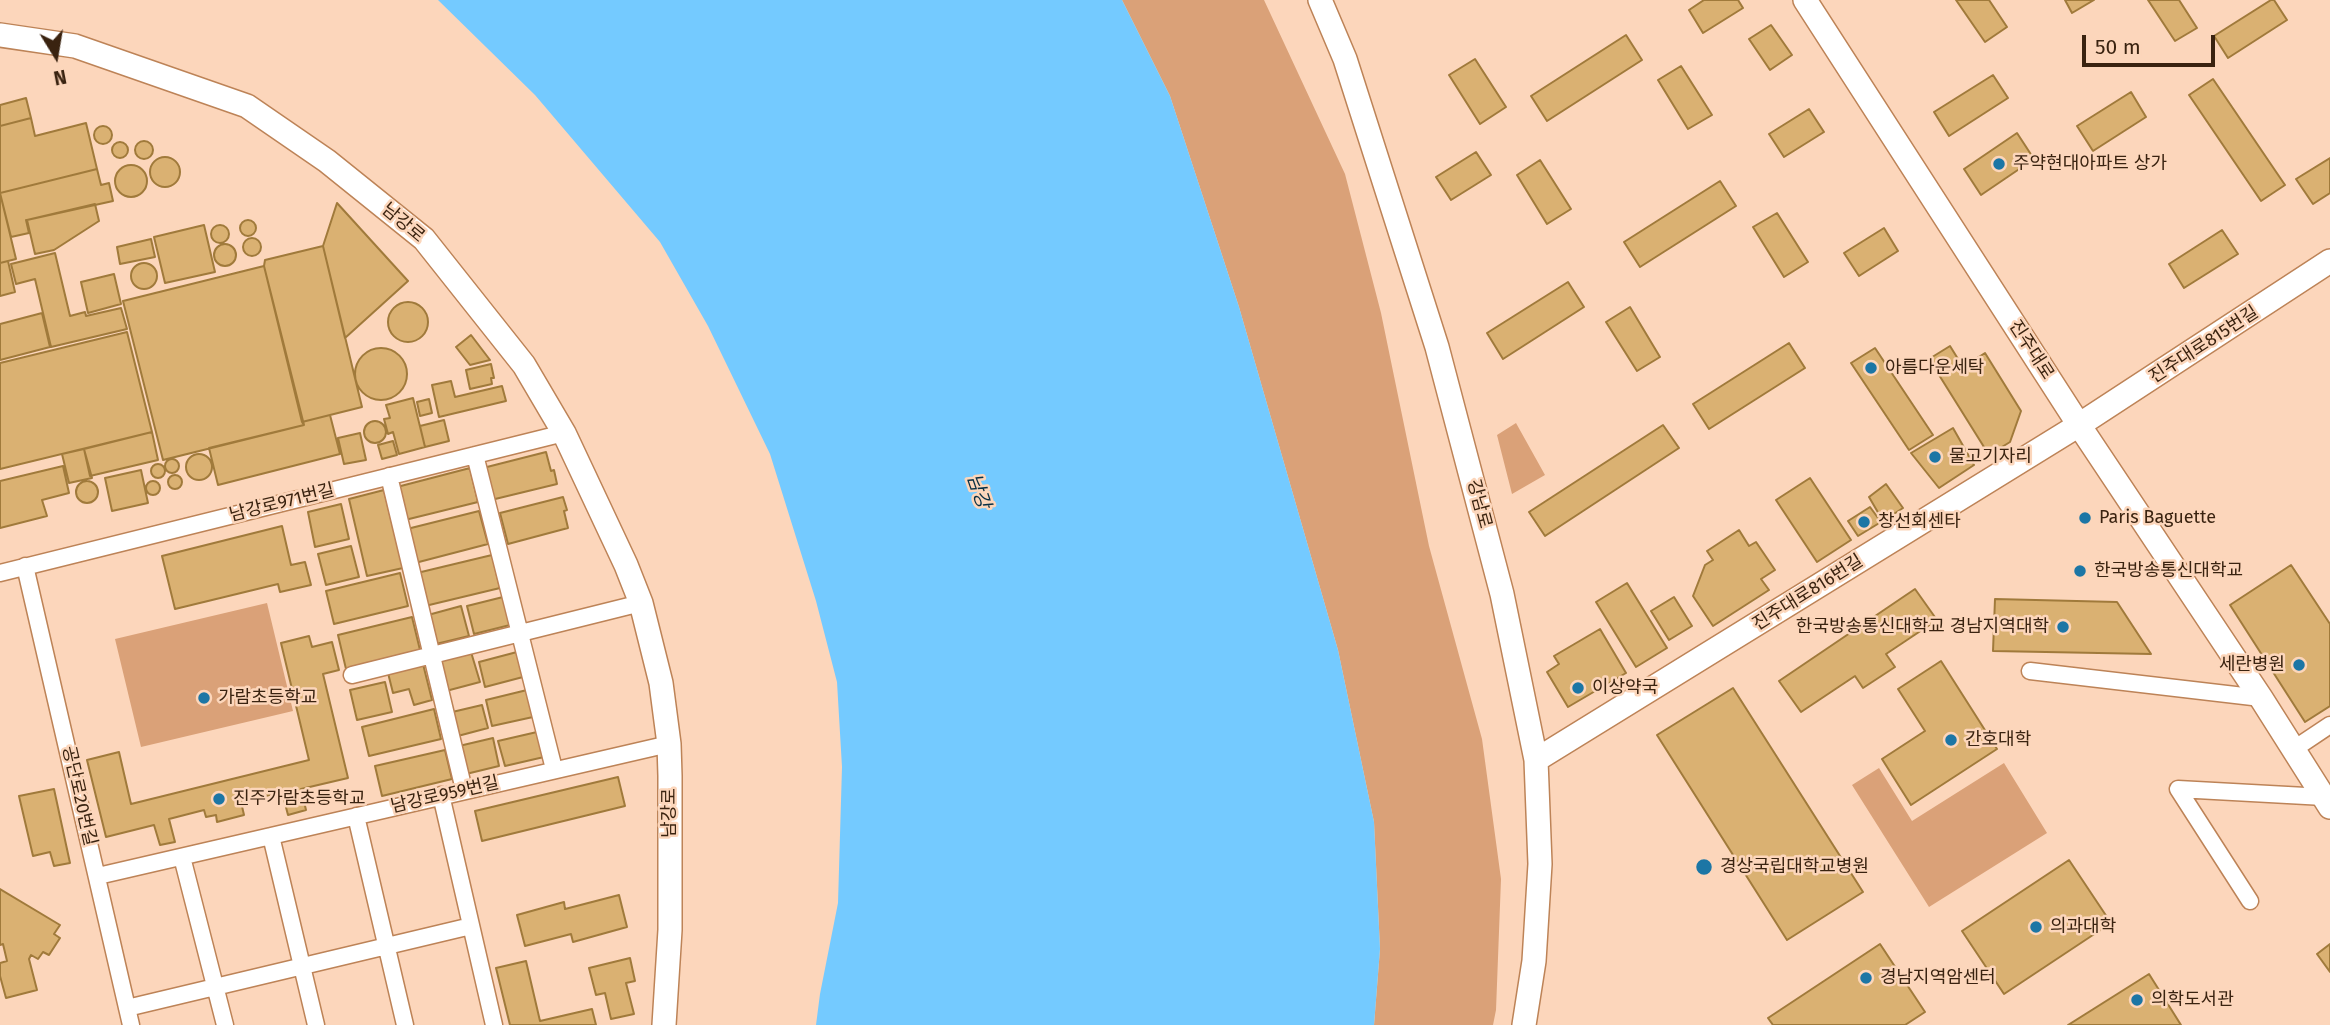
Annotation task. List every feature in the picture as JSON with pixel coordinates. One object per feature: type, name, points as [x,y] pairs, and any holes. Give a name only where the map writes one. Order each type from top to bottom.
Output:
[{"type":"street","name":"강남로","points":[[1320,0],[1345,59],[1437,347],[1502,594],[1536,760],[1540,864],[1534,961],[1524,1025]]},
{"type":"street","name":"진주대로","points":[[1805,0],[2079,425],[2327,802]]},
{"type":"street","name":"남강로","points":[[0,35],[75,46],[247,106],[316,153],[424,239],[524,365],[564,433],[626,565],[641,603],[661,683],[669,744],[670,930],[664,1025]]},
{"type":"street","name":"진주대로815번길","points":[[2079,425],[2329,264]]},
{"type":"street","name":"진주대로816번길","points":[[1536,760],[2079,425]]},
{"type":"street","name":"남강로971번길","points":[[0,573],[564,433]]},
{"type":"street","points":[[475,455],[554,769]]},
{"type":"street","points":[[389,476],[464,790]]},
{"type":"street","name":"공단로20번길","points":[[25,566],[131,1025]]},
{"type":"street","points":[[352,675],[641,603]]},
{"type":"street","points":[[2030,671],[2261,698]]},
{"type":"street","points":[[2294,749],[2330,725]]},
{"type":"street","name":"남강로959번길","points":[[98,876],[669,744]]},
{"type":"street","points":[[2250,901],[2178,789],[2327,802]]},
{"type":"street","points":[[441,795],[494,1025]]},
{"type":"street","points":[[356,816],[405,1025]]},
{"type":"street","points":[[271,836],[316,1025]]},
{"type":"street","points":[[182,856],[225,1025]]},
{"type":"street","points":[[127,1008],[471,926]]},
{"type":"shaded area","points":[[1122,0],[1264,0],[1345,174],[1381,313],[1429,546],[1482,739],[1501,879],[1496,1010],[1493,1025],[1374,1025],[1380,949],[1374,822],[1338,650],[1239,307],[1170,96]]},
{"type":"shaded area","points":[[1516,423],[1545,475],[1512,494],[1497,435]]},
{"type":"shaded area","points":[[267,603],[293,711],[141,747],[115,639]]},
{"type":"shaded area","points":[[2004,763],[2047,833],[1929,907],[1852,785],[1879,768],[1912,821]]},
{"type":"water","name":"남강","points":[[438,0],[1122,0],[1170,96],[1239,307],[1338,650],[1374,822],[1380,949],[1374,1025],[816,1025],[838,903],[842,767],[837,682],[816,601],[770,454],[708,326],[660,242],[535,95]]},
{"type":"building","points":[[1704,0],[1738,0],[1743,8],[1703,33],[1689,10]]},
{"type":"building","points":[[1956,0],[1989,0],[2007,27],[1985,42]]},
{"type":"building","points":[[2065,0],[2094,0],[2072,13]]},
{"type":"building","points":[[2148,0],[2179,0],[2197,28],[2175,41]]},
{"type":"building","points":[[2274,0],[2287,20],[2228,58],[2214,36]]},
{"type":"building","points":[[1771,25],[1792,55],[1770,70],[1749,39]]},
{"type":"building","points":[[1626,35],[1642,60],[1547,121],[1531,96]]},
{"type":"building","points":[[1475,59],[1506,107],[1480,124],[1449,75]]},
{"type":"building","points":[[1681,66],[1712,115],[1688,129],[1658,80]]},
{"type":"building","points":[[1993,75],[2008,98],[1949,136],[1934,112]]},
{"type":"building","points":[[2213,79],[2285,185],[2261,201],[2189,95]]},
{"type":"building","points":[[2131,92],[2146,117],[2093,151],[2077,126]]},
{"type":"building","points":[[26,98],[31,118],[0,126],[0,105]]},
{"type":"building","points":[[1809,109],[1824,132],[1784,157],[1769,134]]},
{"type":"building","points":[[31,118],[35,136],[86,123],[97,169],[0,193],[0,126]]},
{"type":"building","points":[[103,126],[109,129],[112,135],[109,141],[103,144],[97,141],[94,135],[97,129]]},
{"type":"building","name":"주약현대아파트 상가","points":[[2017,133],[2034,159],[1981,195],[1964,169]]},
{"type":"building","points":[[144,141],[150,144],[153,150],[150,156],[144,159],[138,156],[135,150],[138,144]]},
{"type":"building","points":[[117,142],[123,142],[128,150],[126,156],[117,158],[112,153],[112,147]]},
{"type":"building","points":[[1476,152],[1491,175],[1451,200],[1436,177]]},
{"type":"building","points":[[165,157],[176,161],[180,172],[176,183],[165,187],[154,183],[150,172],[154,161]]},
{"type":"building","points":[[2330,158],[2330,193],[2313,204],[2296,179]]},
{"type":"building","points":[[1540,160],[1571,209],[1547,224],[1517,175]]},
{"type":"building","points":[[131,165],[142,170],[147,181],[142,192],[131,197],[120,192],[115,181],[120,170]]},
{"type":"building","points":[[97,169],[101,185],[109,183],[113,201],[26,220],[29,233],[11,237],[0,193]]},
{"type":"building","points":[[1720,181],[1736,206],[1640,267],[1624,242]]},
{"type":"building","points":[[0,193],[16,259],[0,263]]},
{"type":"building","points":[[337,203],[408,281],[345,338],[323,246]]},
{"type":"building","points":[[95,204],[99,221],[54,250],[35,254],[27,220]]},
{"type":"building","points":[[1777,213],[1808,262],[1784,277],[1753,227]]},
{"type":"building","points":[[248,220],[254,222],[254,234],[248,236],[242,234],[240,228],[242,222]]},
{"type":"building","points":[[204,225],[215,272],[165,283],[154,237]]},
{"type":"building","points":[[220,225],[226,228],[229,234],[226,240],[220,243],[214,240],[211,234],[214,228]]},
{"type":"building","points":[[1884,228],[1898,251],[1859,276],[1844,253]]},
{"type":"building","points":[[2222,230],[2238,254],[2184,288],[2169,264]]},
{"type":"building","points":[[252,238],[258,241],[261,247],[258,253],[252,256],[246,253],[243,247],[246,241]]},
{"type":"building","points":[[151,239],[155,257],[120,264],[117,247]]},
{"type":"building","points":[[225,244],[233,247],[236,255],[233,263],[225,266],[217,263],[214,255],[217,247]]},
{"type":"building","points":[[323,246],[362,407],[302,422],[264,266],[265,260]]},
{"type":"building","points":[[55,253],[70,316],[85,312],[86,316],[121,308],[127,329],[51,347],[35,279],[16,284],[11,264]]},
{"type":"building","points":[[8,261],[15,292],[0,296],[0,263]]},
{"type":"building","points":[[144,263],[153,267],[157,276],[153,285],[144,289],[135,285],[131,276],[135,267]]},
{"type":"building","points":[[264,266],[304,425],[163,460],[123,301]]},
{"type":"building","points":[[114,274],[121,304],[88,313],[81,282]]},
{"type":"building","points":[[1568,282],[1584,307],[1503,359],[1487,333]]},
{"type":"building","points":[[408,302],[422,308],[428,322],[422,336],[408,342],[394,336],[388,322],[394,308]]},
{"type":"building","points":[[1630,307],[1660,357],[1637,371],[1606,322]]},
{"type":"building","points":[[42,313],[50,347],[0,360],[0,324]]},
{"type":"building","points":[[127,332],[152,432],[0,469],[0,363]]},
{"type":"building","points":[[471,335],[490,360],[470,365],[456,347]]},
{"type":"building","points":[[1789,343],[1805,368],[1709,429],[1693,404]]},
{"type":"building","points":[[1950,346],[1963,367],[1985,353],[2021,411],[2010,442],[1989,455],[1929,359]]},
{"type":"building","points":[[381,348],[391,350],[399,356],[405,364],[405,384],[399,392],[391,398],[381,400],[371,398],[363,392],[357,384],[355,374],[357,364],[363,356],[371,350]]},
{"type":"building","points":[[1875,348],[1933,435],[1909,450],[1851,363]]},
{"type":"building","points":[[491,364],[494,378],[491,378],[492,384],[470,389],[466,370]]},
{"type":"building","points":[[451,381],[455,397],[502,386],[506,401],[439,417],[432,385]]},
{"type":"building","points":[[413,398],[425,447],[399,454],[393,432],[388,434],[384,419],[390,418],[386,405]]},
{"type":"building","points":[[429,399],[432,413],[420,416],[417,402]]},
{"type":"building","points":[[330,415],[340,454],[218,485],[209,448],[304,425],[302,422]]},
{"type":"building","points":[[444,420],[449,441],[425,447],[420,426]]},
{"type":"building","points":[[375,421],[383,424],[386,432],[383,440],[375,443],[367,440],[364,432],[367,424]]},
{"type":"building","points":[[1663,425],[1679,448],[1545,536],[1529,512]]},
{"type":"building","points":[[1953,428],[1974,465],[1939,488],[1911,453]]},
{"type":"building","points":[[152,432],[158,460],[90,476],[84,449]]},
{"type":"building","points":[[360,433],[366,460],[344,464],[338,438]]},
{"type":"building","points":[[393,441],[397,455],[382,459],[378,445]]},
{"type":"building","points":[[84,449],[92,478],[69,483],[62,454]]},
{"type":"building","points":[[546,452],[557,484],[491,500],[483,468]]},
{"type":"building","points":[[199,454],[208,458],[212,467],[208,476],[199,480],[190,476],[186,467],[190,458]]},
{"type":"building","points":[[172,459],[177,461],[177,471],[172,473],[167,471],[165,466],[167,461]]},
{"type":"building","points":[[158,464],[163,466],[163,476],[158,478],[153,476],[151,471],[153,466]]},
{"type":"building","points":[[63,466],[69,493],[42,500],[47,516],[0,528],[0,481]]},
{"type":"building","points":[[470,468],[478,502],[405,520],[397,487]]},
{"type":"building","points":[[141,470],[148,503],[112,511],[105,478]]},
{"type":"building","points":[[175,475],[180,477],[180,487],[175,489],[170,487],[168,482],[170,477]]},
{"type":"building","points":[[1810,478],[1851,540],[1817,562],[1776,500]]},
{"type":"building","points":[[87,481],[95,484],[98,492],[95,500],[87,503],[79,500],[76,492],[79,484]]},
{"type":"building","points":[[153,481],[158,483],[158,493],[153,495],[148,493],[146,488],[148,483]]},
{"type":"building","points":[[1886,484],[1903,508],[1883,521],[1869,497]]},
{"type":"building","points":[[384,490],[403,568],[367,576],[349,499]]},
{"type":"building","points":[[563,497],[568,528],[508,544],[500,513]]},
{"type":"building","points":[[341,504],[349,539],[315,547],[308,512]]},
{"type":"building","name":"창선회센타","points":[[1870,507],[1881,522],[1858,536],[1848,521]]},
{"type":"building","points":[[479,511],[488,544],[415,563],[407,529]]},
{"type":"building","points":[[282,526],[291,565],[305,562],[311,585],[280,592],[278,584],[175,609],[162,556]]},
{"type":"building","points":[[1739,530],[1749,546],[1756,542],[1775,570],[1761,579],[1769,590],[1713,626],[1693,596],[1705,565],[1713,560],[1707,551]]},
{"type":"building","points":[[351,546],[359,577],[326,585],[318,554]]},
{"type":"building","points":[[492,555],[500,588],[425,606],[417,573]]},
{"type":"building","name":"세란병원","points":[[2291,565],[2330,624],[2330,706],[2305,722],[2230,605]]},
{"type":"building","points":[[400,573],[408,606],[334,624],[326,591]]},
{"type":"building","points":[[1627,583],[1667,648],[1636,667],[1596,602]]},
{"type":"building","points":[[1915,589],[1937,620],[1886,654],[1895,667],[1863,688],[1855,676],[1801,712],[1779,681]]},
{"type":"building","points":[[503,597],[510,625],[474,634],[467,606]]},
{"type":"building","points":[[1674,597],[1692,626],[1669,640],[1651,611]]},
{"type":"building","name":"한국방송통신대학교 경남지역대학","points":[[1995,599],[2117,602],[2151,654],[1993,651]]},
{"type":"building","points":[[461,606],[469,636],[436,644],[428,615]]},
{"type":"building","points":[[412,617],[420,650],[346,669],[338,635]]},
{"type":"building","points":[[1600,629],[1626,673],[1568,707],[1547,672],[1559,664],[1554,656]]},
{"type":"building","points":[[309,636],[312,647],[332,642],[339,670],[323,674],[348,778],[301,789],[306,810],[288,815],[282,792],[241,802],[244,815],[217,822],[216,815],[206,817],[204,810],[169,819],[175,842],[160,845],[154,825],[106,837],[87,760],[119,752],[131,804],[309,760],[281,643]]},
{"type":"building","points":[[471,652],[480,682],[446,691],[438,660]]},
{"type":"building","points":[[517,652],[523,677],[485,687],[479,662]]},
{"type":"building","name":"간호대학","points":[[1941,661],[1997,749],[1911,805],[1882,759],[1925,731],[1898,689]]},
{"type":"building","points":[[423,664],[432,700],[414,705],[409,689],[393,693],[388,673]]},
{"type":"building","points":[[385,682],[392,712],[357,720],[350,690]]},
{"type":"building","points":[[1733,688],[1863,892],[1787,940],[1657,735]]},
{"type":"building","points":[[527,690],[533,717],[492,726],[486,700]]},
{"type":"building","points":[[482,705],[488,728],[454,737],[448,713]]},
{"type":"building","points":[[434,709],[441,739],[369,756],[362,727]]},
{"type":"building","points":[[537,732],[544,757],[505,766],[498,741]]},
{"type":"building","points":[[493,738],[499,766],[466,774],[459,746]]},
{"type":"building","points":[[445,750],[452,779],[382,796],[375,766]]},
{"type":"building","points":[[618,777],[625,806],[482,841],[475,811]]},
{"type":"building","points":[[54,789],[70,863],[54,866],[50,852],[33,856],[19,796]]},
{"type":"building","name":"의과대학","points":[[2069,860],[2111,923],[2004,994],[1962,931]]},
{"type":"building","points":[[0,889],[60,925],[54,934],[60,938],[49,955],[43,952],[38,959],[31,955],[29,959],[37,990],[6,998],[0,976],[0,963],[7,961],[3,944],[0,945]]},
{"type":"building","points":[[619,895],[627,927],[573,942],[571,934],[525,946],[517,915],[564,902],[565,909]]},
{"type":"building","name":"경남지역암센터","points":[[1880,944],[1925,1012],[1905,1025],[1773,1025],[1768,1018]]},
{"type":"building","points":[[2330,944],[2330,972],[2317,954]]},
{"type":"building","points":[[630,958],[635,981],[626,983],[634,1014],[611,1019],[605,993],[596,995],[589,968]]},
{"type":"building","points":[[526,961],[540,1021],[592,1009],[596,1025],[510,1025],[496,968]]},
{"type":"building","name":"의학도서관","points":[[2149,974],[2181,1025],[2068,1025]]},
{"type":"place","name":"주약현대아파트 상가","points":[[1999,164]]},
{"type":"place","name":"아름다운세탁","points":[[1871,368]]},
{"type":"place","name":"물고기자리","points":[[1935,457]]},
{"type":"place","name":"Paris Baguette","points":[[2085,518]]},
{"type":"place","name":"창선회센타","points":[[1864,522]]},
{"type":"place","name":"한국방송통신대학교","points":[[2080,571]]},
{"type":"place","name":"한국방송통신대학교 경남지역대학","points":[[2063,627]]},
{"type":"place","name":"세란병원","points":[[2299,665]]},
{"type":"place","name":"이상약국","points":[[1578,688]]},
{"type":"place","name":"가람초등학교","points":[[204,698]]},
{"type":"place","name":"간호대학","points":[[1951,740]]},
{"type":"place","name":"진주가람초등학교","points":[[219,799]]},
{"type":"place","name":"경상국립대학교병원","points":[[1704,867]]},
{"type":"place","name":"의과대학","points":[[2036,927]]},
{"type":"place","name":"경남지역암센터","points":[[1866,978]]},
{"type":"place","name":"의학도서관","points":[[2137,1000]]}]
